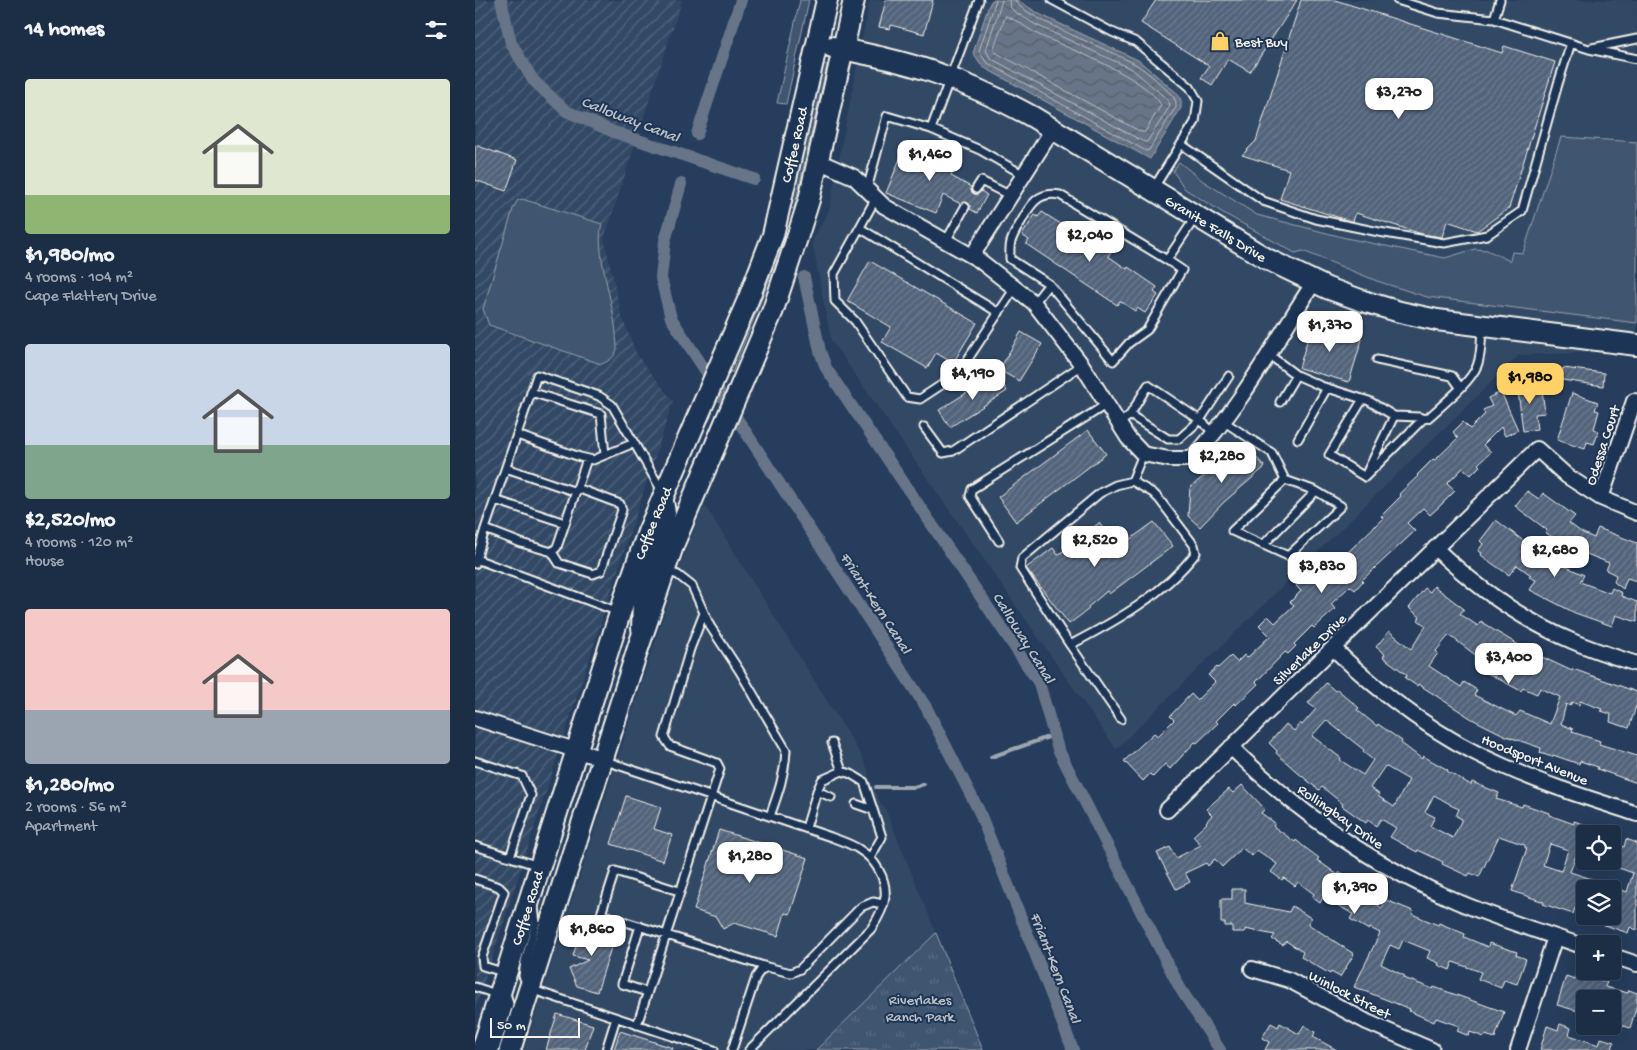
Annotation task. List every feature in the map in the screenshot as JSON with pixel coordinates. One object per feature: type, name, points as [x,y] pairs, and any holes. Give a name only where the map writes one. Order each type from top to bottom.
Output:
[{"type":"main road","name":"Coffee Road","points":[[482,1050],[620,612],[648,532],[748,300],[773,235],[827,0]]},
{"type":"main road","name":"Coffee Road","points":[[510,1050],[664,570],[773,310],[809,200],[855,0]]},
{"type":"main road","name":"Granite Falls Drive","points":[[816,44],[899,62],[951,78],[998,98],[1053,129],[1267,259],[1314,282],[1363,301],[1437,320],[1637,345]]},
{"type":"street","points":[[972,256],[1053,129]]},
{"type":"street","points":[[818,161],[854,177],[884,206],[972,256],[1034,303],[1082,365],[1107,404],[1125,419],[1128,438],[1143,454],[1169,460],[1192,459],[1243,395],[1314,282]]},
{"type":"street","name":"Odessa Court","points":[[1601,498],[1634,401]]},
{"type":"street","name":"Silverlake Drive","points":[[1167,810],[1537,449],[1567,476],[1601,498]]},
{"type":"street","points":[[639,645],[640,600],[665,527],[668,513],[665,495]]},
{"type":"street","points":[[1601,498],[1637,513]]},
{"type":"street","points":[[1435,548],[1485,592],[1515,612],[1572,641],[1637,664]]},
{"type":"street","name":"Hoodsport Avenue","points":[[1333,648],[1376,688],[1399,706],[1473,752],[1527,776],[1637,814]]},
{"type":"street","points":[[475,718],[603,760]]},
{"type":"street","name":"Rollingbay Drive","points":[[1231,748],[1271,785],[1307,814],[1337,836],[1383,865],[1457,902],[1576,944]]},
{"type":"street","points":[[1518,1050],[1555,937]]},
{"type":"street","points":[[1621,959],[1637,964]]},
{"type":"street","name":"Winlock Street","points":[[1252,969],[1289,980],[1367,1022],[1432,1050]]},
{"type":"lane","points":[[931,129],[979,0]]},
{"type":"lane","points":[[1052,0],[1112,32],[1136,42],[1190,87],[1197,101],[1195,122],[1152,189]]},
{"type":"lane","points":[[1397,0],[1438,13],[1494,19],[1589,49],[1637,59]]},
{"type":"lane","points":[[1494,19],[1500,0]]},
{"type":"lane","points":[[1589,49],[1637,39]]},
{"type":"lane","points":[[1181,144],[1263,201],[1316,219],[1445,243],[1487,235],[1522,211],[1557,84],[1571,43]]},
{"type":"lane","points":[[1015,288],[958,374],[921,399],[907,397],[855,321],[835,301],[835,274],[860,228],[872,194],[887,116],[931,129],[980,150],[1024,175]]},
{"type":"lane","points":[[976,189],[981,181],[1011,196]]},
{"type":"lane","points":[[1052,194],[1060,195],[1167,260],[1182,270],[1147,330],[1129,343],[1113,361],[1049,284],[1010,259],[1010,249],[1011,240],[1030,206],[1042,196],[1052,194]]},
{"type":"lane","points":[[946,241],[965,206]]},
{"type":"lane","points":[[1167,260],[1196,216]]},
{"type":"lane","points":[[860,228],[999,313]]},
{"type":"lane","points":[[1034,303],[1049,284]]},
{"type":"lane","points":[[1365,478],[1423,419],[1428,418],[1471,376],[1480,356],[1482,326]]},
{"type":"lane","points":[[1268,354],[1296,375],[1327,388],[1369,401],[1395,416],[1419,417],[1423,419]]},
{"type":"lane","points":[[1377,360],[1451,376],[1460,387]]},
{"type":"lane","points":[[923,427],[943,453],[953,451],[1082,365]]},
{"type":"lane","points":[[620,612],[476,561],[537,375],[599,396],[612,405],[665,495]]},
{"type":"lane","points":[[1280,402],[1296,375]]},
{"type":"lane","points":[[1214,433],[1200,420],[1148,385],[1125,419],[1168,439],[1179,439],[1200,420],[1229,376]]},
{"type":"lane","points":[[1298,440],[1327,388]]},
{"type":"lane","points":[[531,392],[601,414],[605,455]]},
{"type":"lane","points":[[1363,399],[1329,455],[1365,478]]},
{"type":"lane","points":[[999,541],[970,496],[972,489],[1107,404]]},
{"type":"lane","points":[[1365,478],[1395,416]]},
{"type":"lane","points":[[1223,422],[1272,453],[1285,480],[1317,491],[1341,506],[1288,556],[1232,531],[1285,480]]},
{"type":"lane","points":[[517,435],[593,460],[634,442]]},
{"type":"lane","points":[[1132,481],[1143,454]]},
{"type":"lane","points":[[552,552],[557,547],[587,459]]},
{"type":"lane","points":[[485,530],[552,552],[559,563],[593,574],[601,571],[622,510],[620,504],[506,468]]},
{"type":"lane","points":[[1070,645],[1106,626],[1146,600],[1182,571],[1196,554],[1194,545],[1159,499],[1153,493],[1132,481],[1116,485],[1100,493],[1022,558],[1020,568],[1070,645],[1121,719]]},
{"type":"lane","points":[[1263,545],[1317,491]]},
{"type":"lane","points":[[495,500],[565,523]]},
{"type":"lane","points":[[664,570],[678,575],[692,586],[710,626],[739,670],[786,750],[782,782],[770,816]]},
{"type":"lane","points":[[637,1025],[719,766],[717,763],[670,746],[664,737],[690,649],[704,612]]},
{"type":"lane","points":[[832,743],[842,772]]},
{"type":"lane","points":[[603,760],[831,837],[861,850],[874,861],[884,884],[885,897],[871,929],[749,1050]]},
{"type":"lane","points":[[475,761],[522,776],[531,795],[510,857]]},
{"type":"lane","points":[[806,828],[822,780],[842,772],[851,774],[864,782],[882,836],[870,858]]},
{"type":"lane","points":[[817,791],[831,797]]},
{"type":"lane","points":[[856,804],[873,810]]},
{"type":"lane","points":[[475,846],[540,867]]},
{"type":"lane","points":[[679,891],[615,871],[601,914],[791,973],[800,969],[861,907],[873,902],[883,904]]},
{"type":"lane","points":[[475,879],[499,886],[504,892],[482,957],[483,966],[503,984],[509,1004],[495,1050]]},
{"type":"lane","points":[[533,889],[536,923],[525,961],[523,976],[529,990],[714,1050]]},
{"type":"lane","points":[[640,926],[622,984],[647,992]]},
{"type":"lane","points":[[732,1050],[756,978],[761,970],[767,967]]},
{"type":"lane","points":[[475,987],[503,984]]},
{"type":"lane","points":[[606,1050],[616,1018]]},
{"type":"lane","points":[[687,1050],[690,1042]]},
{"type":"shaded area","points":[[475,0],[682,0],[604,239],[622,317],[637,355],[673,401],[475,1010]]},
{"type":"shaded area","points":[[870,0],[1637,0],[1637,351],[1519,355],[1116,749],[831,340],[812,241],[829,210]]},
{"type":"shaded area","points":[[704,504],[861,755],[868,770],[869,778],[881,804],[885,808],[936,933],[816,1050],[524,1050],[677,574]]},
{"type":"green space","points":[[800,0],[809,0],[786,104],[777,103]]},
{"type":"green space","points":[[825,64],[827,65],[794,209],[787,207],[818,72]]},
{"type":"green space","points":[[1561,137],[1637,142],[1637,323],[1427,297],[1377,281],[1303,251],[1295,253],[1185,189],[1173,171],[1179,162],[1203,181],[1257,215],[1346,238],[1445,258],[1475,249],[1487,250],[1510,261],[1512,252],[1523,253]]},
{"type":"green space","points":[[522,199],[602,224],[600,235],[602,262],[617,347],[615,354],[606,362],[601,364],[489,325],[483,309],[513,209],[517,201]]},
{"type":"green space","points":[[771,258],[777,261],[732,373],[727,367]]},
{"type":"green space","name":"Riverlakes Ranch Park","points":[[936,933],[983,1050],[816,1050]]},
{"type":"water","points":[[992,0],[1017,0],[1041,15],[1138,60],[1177,93],[1181,100],[1181,108],[1150,159],[983,67],[973,53]]},
{"type":"building","points":[[886,0],[933,0],[924,34],[891,25],[890,29],[879,27]]},
{"type":"building","name":"Best Buy","points":[[1156,0],[1297,0],[1250,72],[1228,59],[1212,85],[1201,78],[1209,66],[1141,23]]},
{"type":"building","points":[[1301,0],[1335,0],[1502,53],[1504,46],[1555,62],[1509,208],[1477,231],[1447,221],[1442,237],[1422,234],[1356,213],[1353,221],[1350,221],[1280,199],[1289,170],[1242,155],[1256,141]]},
{"type":"building","points":[[906,144],[956,164],[951,176],[971,187],[971,191],[974,194],[978,194],[981,191],[987,195],[977,213],[970,209],[970,205],[967,202],[961,204],[943,195],[936,213],[886,193]]},
{"type":"building","points":[[475,145],[517,160],[506,191],[475,180]]},
{"type":"building","points":[[1042,212],[1083,238],[1087,233],[1112,250],[1108,256],[1157,287],[1154,292],[1158,295],[1145,313],[1137,308],[1135,311],[1120,301],[1117,305],[1026,244],[1029,240],[1022,235],[1035,215],[1038,217]]},
{"type":"building","points":[[870,261],[977,323],[953,363],[936,353],[927,368],[882,342],[891,327],[847,301]]},
{"type":"building","points":[[1312,324],[1362,339],[1349,382],[1299,368]]},
{"type":"building","points":[[1021,332],[1042,344],[1019,381],[999,370]]},
{"type":"building","points":[[1563,368],[1604,373],[1603,386],[1562,380]]},
{"type":"building","points":[[997,374],[1007,391],[950,427],[939,410]]},
{"type":"building","points":[[1531,381],[1532,391],[1542,390],[1545,413],[1535,414],[1537,429],[1523,431],[1517,383]]},
{"type":"building","points":[[1501,392],[1518,430],[1505,436],[1501,427],[1483,445],[1491,452],[1478,464],[1480,466],[1471,475],[1463,468],[1447,484],[1455,491],[1441,505],[1430,515],[1423,508],[1407,523],[1415,531],[1362,580],[1355,590],[1350,586],[1331,604],[1335,609],[1314,628],[1312,626],[1294,644],[1296,646],[1288,654],[1285,652],[1256,682],[1258,684],[1236,705],[1234,703],[1216,721],[1218,723],[1197,743],[1195,742],[1170,769],[1165,764],[1153,777],[1150,774],[1143,781],[1124,761],[1154,733],[1158,736],[1174,720],[1170,716],[1191,694],[1197,700],[1215,682],[1208,675],[1217,667],[1231,656],[1237,662],[1244,655],[1247,658],[1270,636],[1259,625],[1268,616],[1275,623],[1294,605],[1290,602],[1301,591],[1296,586],[1307,575],[1312,580],[1328,565],[1323,560],[1333,551],[1341,559],[1383,518],[1381,516],[1401,496],[1399,494],[1417,475],[1458,438],[1453,432],[1463,422],[1470,429],[1485,414],[1483,410],[1492,406],[1488,398]]},
{"type":"building","points":[[1572,393],[1598,402],[1595,410],[1599,411],[1594,429],[1599,431],[1594,444],[1587,442],[1585,449],[1557,440]]},
{"type":"building","points":[[1088,430],[1106,454],[1016,522],[998,497]]},
{"type":"building","points":[[1237,447],[1256,457],[1265,467],[1224,502],[1200,527],[1188,516],[1190,488]]},
{"type":"building","points":[[1527,491],[1539,499],[1543,493],[1575,516],[1569,523],[1581,532],[1594,538],[1598,528],[1637,543],[1637,581],[1627,578],[1623,589],[1614,582],[1616,575],[1606,570],[1609,563],[1562,544],[1545,532],[1547,530],[1515,506]]},
{"type":"building","points":[[1496,520],[1534,549],[1533,551],[1584,575],[1580,582],[1610,593],[1612,588],[1622,593],[1621,596],[1637,602],[1637,622],[1616,615],[1612,626],[1575,613],[1530,590],[1536,580],[1529,577],[1531,575],[1517,565],[1509,575],[1490,562],[1478,551],[1483,544],[1480,541]]},
{"type":"building","points":[[1154,522],[1173,546],[1109,594],[1107,591],[1088,607],[1089,609],[1069,624],[1026,568],[1053,548],[1058,555],[1099,523],[1118,548]]},
{"type":"building","points":[[1434,586],[1464,609],[1460,614],[1478,626],[1481,621],[1527,650],[1572,671],[1573,669],[1637,692],[1637,703],[1629,728],[1610,722],[1611,714],[1580,701],[1579,705],[1572,702],[1570,706],[1566,704],[1561,724],[1573,729],[1572,732],[1600,741],[1599,744],[1637,756],[1637,783],[1580,761],[1579,764],[1553,755],[1552,757],[1540,753],[1541,748],[1506,736],[1472,719],[1418,684],[1417,686],[1405,678],[1407,675],[1383,657],[1385,654],[1376,647],[1389,631],[1411,649],[1426,626],[1418,620],[1420,617],[1409,608],[1425,588],[1430,592]],"holes":[[[1449,635],[1482,660],[1479,664],[1489,670],[1487,673],[1521,691],[1523,688],[1537,694],[1540,688],[1560,697],[1550,724],[1520,711],[1516,716],[1474,695],[1477,690],[1464,682],[1461,687],[1429,666],[1438,653],[1436,651]]]},
{"type":"building","points":[[1326,683],[1335,691],[1337,689],[1359,708],[1357,710],[1377,726],[1378,724],[1402,741],[1401,743],[1422,759],[1423,756],[1471,785],[1472,782],[1499,793],[1496,799],[1522,807],[1523,804],[1574,824],[1574,821],[1586,825],[1576,825],[1576,856],[1570,872],[1595,880],[1576,880],[1576,908],[1573,914],[1512,891],[1527,848],[1525,848],[1525,845],[1499,836],[1479,877],[1470,873],[1468,876],[1390,837],[1396,828],[1381,819],[1376,826],[1368,820],[1366,823],[1342,806],[1343,804],[1322,787],[1319,790],[1276,753],[1277,751],[1269,743],[1286,724],[1294,731],[1316,709],[1308,703]],"holes":[[[1326,720],[1364,750],[1363,752],[1373,760],[1363,775],[1340,760],[1341,758],[1312,736]],[[1385,766],[1409,780],[1394,807],[1370,788]],[[1434,795],[1459,809],[1456,816],[1462,819],[1453,838],[1430,826],[1435,817],[1425,812]],[[1550,844],[1568,850],[1561,871],[1543,865]]]},
{"type":"building","points":[[1242,785],[1265,809],[1261,813],[1275,823],[1273,826],[1295,842],[1296,840],[1319,858],[1317,860],[1338,875],[1340,872],[1366,887],[1361,894],[1382,908],[1386,900],[1413,911],[1412,914],[1465,934],[1464,937],[1488,947],[1489,943],[1517,952],[1516,955],[1526,959],[1517,984],[1504,980],[1501,988],[1478,979],[1481,972],[1453,962],[1450,970],[1438,965],[1439,963],[1427,958],[1430,951],[1403,940],[1399,949],[1390,945],[1381,964],[1405,976],[1404,978],[1504,1012],[1495,1038],[1485,1035],[1484,1037],[1470,1032],[1469,1036],[1457,1031],[1459,1026],[1436,1018],[1434,1022],[1409,1011],[1410,1009],[1354,987],[1380,933],[1370,928],[1369,930],[1350,919],[1353,914],[1323,897],[1320,903],[1312,897],[1314,894],[1298,882],[1295,886],[1284,878],[1282,880],[1271,872],[1277,864],[1257,850],[1252,856],[1242,848],[1222,867],[1215,859],[1208,866],[1206,863],[1185,873],[1190,882],[1176,889],[1157,853],[1170,847],[1176,858],[1201,845],[1193,836],[1207,823],[1212,815],[1206,809],[1229,789],[1233,793]]},
{"type":"building","points":[[626,796],[661,807],[654,829],[672,835],[663,861],[611,844]]},
{"type":"building","points":[[719,830],[808,858],[790,914],[785,913],[778,936],[734,923],[723,929],[716,917],[694,910]]},
{"type":"building","points":[[1626,839],[1637,843],[1637,930],[1630,927],[1628,933],[1605,925],[1621,925],[1621,890],[1627,892],[1633,873],[1621,869],[1621,846],[1624,847]]},
{"type":"building","points":[[1232,889],[1245,889],[1245,903],[1289,912],[1292,906],[1311,918],[1308,924],[1354,954],[1340,977],[1331,972],[1330,974],[1301,957],[1303,952],[1286,941],[1283,945],[1272,939],[1275,935],[1245,929],[1245,932],[1232,932],[1232,926],[1225,926],[1225,923],[1221,923],[1221,899],[1232,899]]},
{"type":"building","points":[[582,925],[615,935],[597,992],[577,986],[569,969],[588,960],[573,956]]},
{"type":"building","points":[[1566,976],[1575,979],[1576,976],[1576,980],[1601,980],[1607,982],[1605,987],[1616,990],[1576,990],[1576,1010],[1557,1005]]},
{"type":"building","points":[[1629,990],[1637,993],[1637,1005],[1630,1028],[1621,1025],[1621,991],[1628,993]]},
{"type":"building","points":[[557,1014],[593,1025],[585,1050],[546,1050]]},
{"type":"building","points":[[1271,1023],[1278,1027],[1280,1023],[1299,1034],[1304,1025],[1315,1032],[1313,1037],[1337,1050],[1265,1050],[1269,1042],[1262,1038]]},
{"type":"building","points":[[1560,1024],[1571,1028],[1569,1035],[1599,1045],[1601,1038],[1614,1042],[1612,1050],[1540,1050],[1547,1026],[1558,1030]]},
{"type":"building","points":[[620,1031],[673,1048],[672,1050],[614,1050]]},
{"type":"waterway","name":"Calloway Canal","points":[[501,0],[511,43],[533,80],[566,111],[614,132],[754,179]]},
{"type":"waterway","name":"Friant-Kern Canal","points":[[697,134],[741,0]]},
{"type":"waterway","name":"Friant-Kern Canal","points":[[681,184],[665,241],[661,278],[671,318],[926,707],[979,811],[1073,1050]]},
{"type":"waterway","name":"Calloway Canal","points":[[804,277],[820,351],[826,368],[1039,683],[1058,749],[1180,988],[1220,1050]]},
{"type":"waterway","points":[[991,757],[1054,735]]},
{"type":"waterway","points":[[876,787],[914,787],[924,784]]},
{"type":"place","name":"Best Buy","points":[[1220,41]]}]
